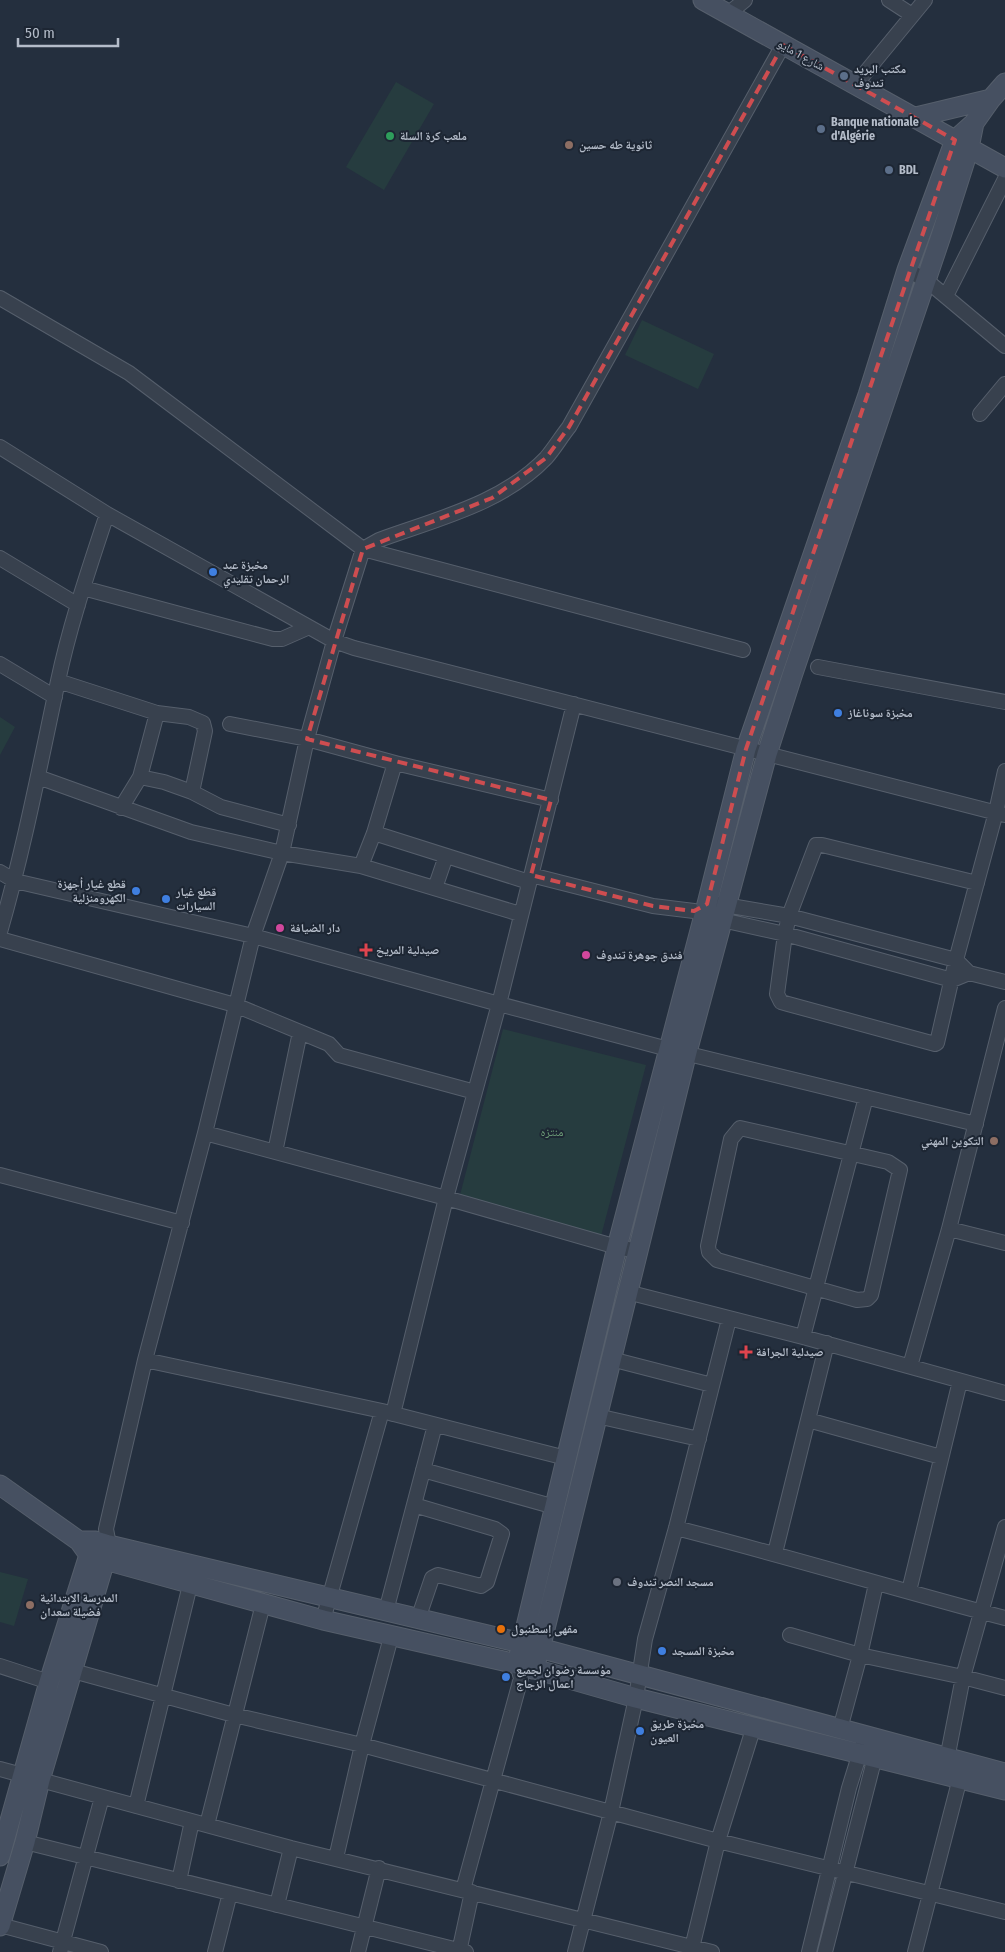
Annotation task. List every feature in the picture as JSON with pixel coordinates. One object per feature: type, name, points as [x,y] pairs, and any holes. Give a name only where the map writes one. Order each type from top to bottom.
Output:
[{"type":"street","name":"شارع 1 مايو","points":[[702,0],[1005,168]]},
{"type":"street","points":[[728,14],[745,0]]},
{"type":"street","points":[[889,0],[912,15]]},
{"type":"street","points":[[856,84],[925,0]]},
{"type":"street","points":[[0,1856],[73,1671],[97,1545],[205,1133],[235,1005],[253,936],[282,853],[307,739],[334,641],[363,549],[379,540],[492,498],[521,480],[546,458],[569,427],[783,45]]},
{"type":"street","points":[[524,1670],[540,1649],[687,1052],[711,911],[746,749],[861,413],[907,270],[962,144],[974,123],[1005,83]]},
{"type":"street","points":[[916,117],[991,99]]},
{"type":"street","points":[[25,1842],[462,1951],[468,1891],[494,1780],[524,1670],[521,1643],[617,1247],[668,1048],[711,911],[767,754],[926,280],[962,144]]},
{"type":"street","points":[[946,296],[1005,180]]},
{"type":"street","points":[[907,270],[926,280],[1005,346]]},
{"type":"street","points":[[0,298],[129,373],[346,534],[363,549],[743,650]]},
{"type":"street","points":[[980,414],[1005,384]]},
{"type":"street","points":[[0,447],[107,514],[307,628],[334,641],[1000,814]]},
{"type":"street","points":[[0,932],[15,881],[58,681],[78,605],[107,514]]},
{"type":"street","points":[[0,558],[78,605]]},
{"type":"street","points":[[83,588],[272,639],[282,638],[307,628]]},
{"type":"street","points":[[0,664],[55,697]]},
{"type":"street","points":[[818,666],[1005,702]]},
{"type":"street","points":[[58,681],[157,713],[190,717],[203,724],[205,731],[192,792]]},
{"type":"street","points":[[323,1620],[387,1412],[446,1198],[551,800],[574,704]]},
{"type":"street","points":[[121,808],[140,777],[157,713]]},
{"type":"street","points":[[230,724],[307,739],[395,763],[551,800]]},
{"type":"street","points":[[361,866],[374,834],[395,763]]},
{"type":"street","points":[[977,883],[819,844],[814,847],[784,934],[777,994],[781,1002],[934,1044],[939,1040],[956,960],[977,883],[1000,814],[1005,771]]},
{"type":"street","points":[[38,777],[191,832],[282,853],[361,866],[520,914]]},
{"type":"street","points":[[140,777],[164,782],[192,792],[221,807],[289,824]]},
{"type":"street","points":[[374,834],[530,879],[653,906],[789,916],[956,960],[969,973],[1005,982]]},
{"type":"street","points":[[435,888],[446,856]]},
{"type":"street","points":[[0,872],[15,881],[253,936],[498,1004],[866,1098],[976,1124]]},
{"type":"street","points":[[711,911],[784,934],[952,980],[969,973]]},
{"type":"street","points":[[0,939],[235,1005],[330,1044],[339,1055],[475,1092]]},
{"type":"street","points":[[910,1366],[949,1229],[1005,1008]]},
{"type":"street","points":[[275,1152],[300,1032]]},
{"type":"street","points":[[803,1337],[866,1098]]},
{"type":"street","points":[[740,1128],[888,1162],[900,1170],[871,1295],[867,1299],[857,1300],[816,1287],[717,1260],[709,1252],[708,1246],[731,1139],[740,1128]]},
{"type":"street","points":[[205,1133],[446,1198],[617,1247],[638,1251]]},
{"type":"street","points":[[0,1175],[182,1223]]},
{"type":"street","points":[[949,1229],[1005,1243]]},
{"type":"street","points":[[627,1292],[803,1337],[1005,1393]]},
{"type":"street","points":[[575,1952],[611,1812],[636,1698],[645,1639],[676,1528],[729,1319]]},
{"type":"street","points":[[775,1553],[827,1344]]},
{"type":"street","points":[[611,1359],[712,1385]]},
{"type":"street","points":[[145,1360],[387,1412],[566,1458]]},
{"type":"street","points":[[909,1591],[960,1381]]},
{"type":"street","points":[[596,1416],[699,1439]]},
{"type":"street","points":[[808,1420],[941,1457]]},
{"type":"street","points":[[386,1612],[435,1424]]},
{"type":"street","points":[[423,1470],[555,1507]]},
{"type":"street","points":[[560,1484],[579,1488]]},
{"type":"street","points":[[0,1486],[97,1545],[190,1585],[323,1620],[754,1726],[947,1759],[1005,1773]]},
{"type":"street","points":[[414,1505],[495,1530],[502,1534],[487,1582],[481,1586],[438,1575],[432,1578],[418,1619]]},
{"type":"street","points":[[676,1528],[775,1553],[876,1584],[909,1591],[1005,1618]]},
{"type":"street","points":[[947,1759],[963,1677],[1005,1531]]},
{"type":"street","points":[[97,1545],[521,1643],[840,1729],[870,1746],[960,1778],[1005,1790]]},
{"type":"street","points":[[97,1545],[49,1682],[31,1778],[25,1842],[0,1926],[61,1947],[101,1952]]},
{"type":"street","points":[[840,1729],[860,1655],[876,1584]]},
{"type":"street","points":[[136,1806],[190,1585]]},
{"type":"street","points":[[207,1825],[263,1604]]},
{"type":"street","points":[[790,1635],[860,1655],[1005,1688]]},
{"type":"street","points":[[336,1858],[362,1744],[391,1637]]},
{"type":"street","points":[[0,1666],[49,1682]]},
{"type":"street","points":[[73,1671],[234,1715],[362,1744],[718,1841],[1005,1912]]},
{"type":"street","points":[[691,1949],[718,1841],[754,1726]]},
{"type":"street","points":[[809,1952],[849,1788],[870,1746]]},
{"type":"street","points":[[825,1952],[870,1746]]},
{"type":"street","points":[[0,1769],[292,1848],[584,1919],[691,1949],[712,1952]]},
{"type":"street","points":[[915,1952],[960,1778]]},
{"type":"street","points":[[61,1947],[102,1797]]},
{"type":"street","points":[[179,1881],[192,1821]]},
{"type":"street","points":[[277,1905],[292,1848]]},
{"type":"street","points":[[358,1952],[379,1868]]},
{"type":"street","points":[[215,1952],[230,1893]]},
{"type":"highlighted area","points":[[783,45],[955,140],[746,749],[707,904],[694,911],[653,906],[531,875],[551,800],[307,739],[363,549],[492,498],[546,458],[569,427]]},
{"type":"green space","name":"ملعب كرة السلة","points":[[396,82],[434,104],[384,190],[346,167]]},
{"type":"green space","points":[[642,320],[714,354],[698,389],[625,355]]},
{"type":"green space","points":[[0,717],[15,727],[0,755]]},
{"type":"green space","name":"منتزه","points":[[503,1029],[646,1065],[601,1236],[459,1199]]},
{"type":"green space","points":[[0,1572],[28,1579],[14,1626],[0,1622]]},
{"type":"place","name":"مكتب البريد تندوف","points":[[844,76]]},
{"type":"place","name":"Banque nationale d'Algérie","points":[[821,129]]},
{"type":"place","name":"ملعب كرة السلة","points":[[390,136]]},
{"type":"place","name":"ثانوية طه حسين","points":[[569,145]]},
{"type":"place","name":"BDL","points":[[889,170]]},
{"type":"place","name":"مخبزة عبد الرحمان تقليدي","points":[[213,572]]},
{"type":"place","name":"مخبزة سوناغاز","points":[[838,713]]},
{"type":"place","name":"قطع غيار أجهزة الكهرومنزلية","points":[[136,891]]},
{"type":"place","name":"قطع غيار السيارات","points":[[166,899]]},
{"type":"place","name":"دار الضيافة","points":[[280,928]]},
{"type":"place","name":"صيدلية المريخ","points":[[366,950]]},
{"type":"place","name":"فندق جوهرة تندوف","points":[[586,955]]},
{"type":"place","name":"التكوين المهني","points":[[994,1141]]},
{"type":"place","name":"صيدلية الجرافة","points":[[746,1352]]},
{"type":"place","name":"مسجد النصر تندوف","points":[[617,1582]]},
{"type":"place","name":"المدرسة الابتدائية فضيلة سعدان","points":[[30,1605]]},
{"type":"place","name":"مقهى إسطنبول","points":[[501,1629]]},
{"type":"place","name":"مخبزة المسجد","points":[[662,1651]]},
{"type":"place","name":"مؤسسة رضوان لجميع اعمال الزجاج","points":[[506,1677]]},
{"type":"place","name":"مخبزة طريق العيون","points":[[640,1731]]}]
